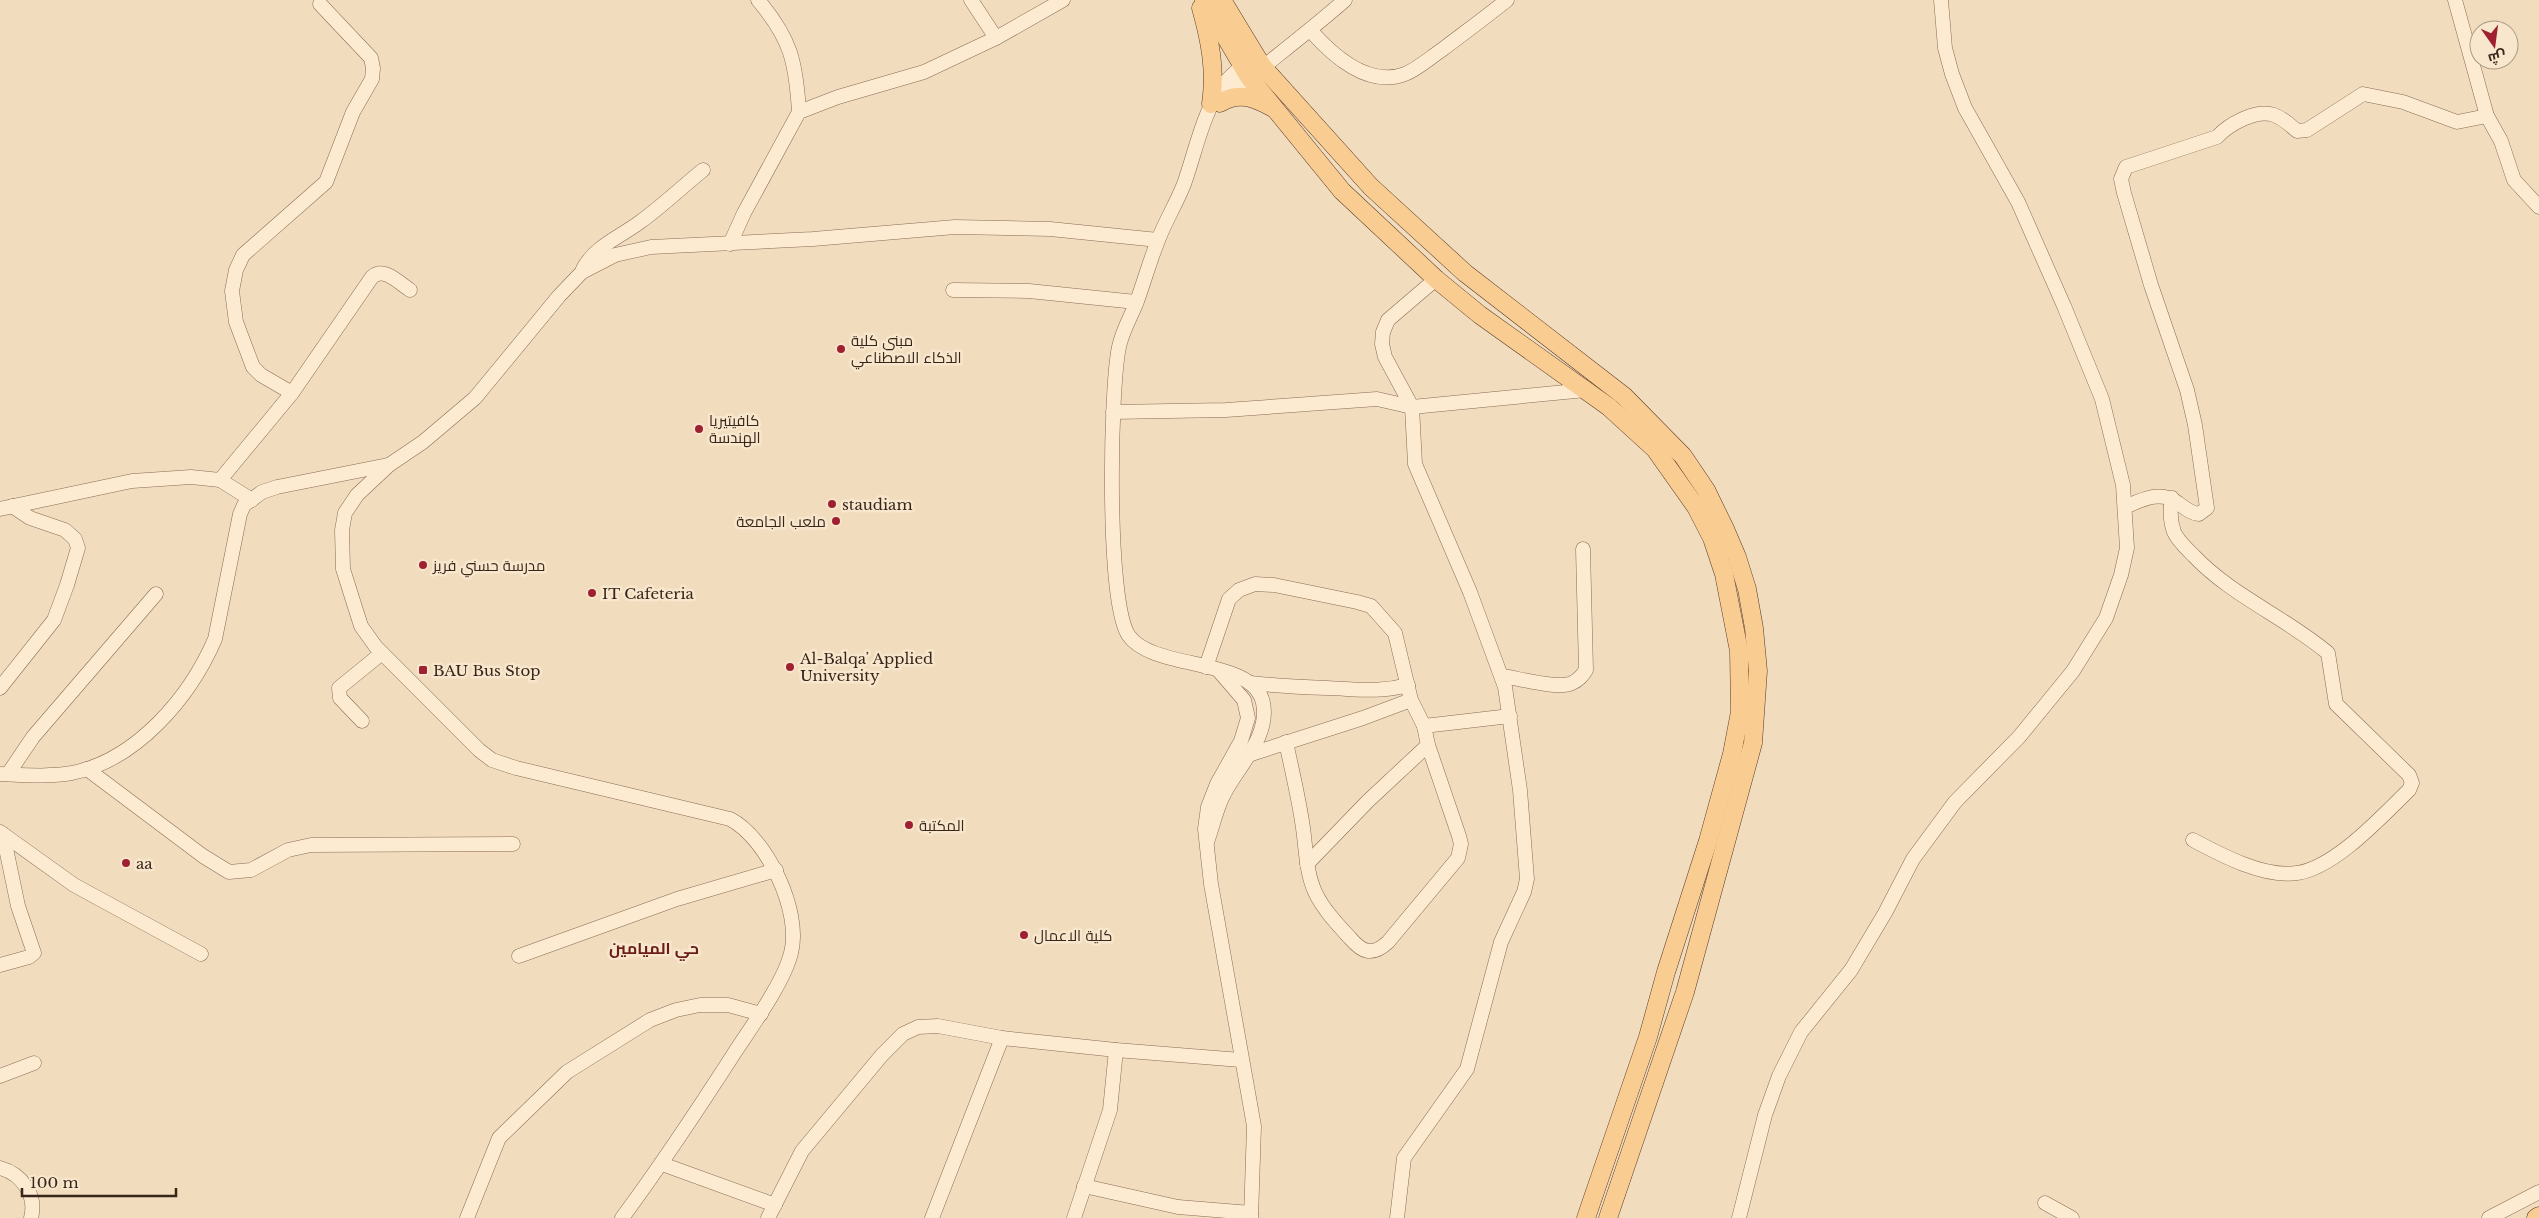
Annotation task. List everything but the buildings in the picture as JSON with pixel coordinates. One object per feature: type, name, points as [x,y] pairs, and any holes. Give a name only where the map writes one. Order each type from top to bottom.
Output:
[{"type":"main road","points":[[1199,0],[1213,56],[1216,103],[1231,96],[1243,96],[1274,109]]},
{"type":"main road","points":[[1204,0],[1252,66],[1422,236],[1464,273],[1624,396],[1651,422],[1683,456],[1706,490],[1737,557],[1746,589],[1757,657],[1757,701],[1753,743],[1718,878],[1685,992],[1608,1218]]},
{"type":"main road","points":[[1222,0],[1274,109],[1342,191],[1436,279],[1480,315],[1609,407],[1655,449],[1696,507],[1712,538],[1724,574],[1739,651],[1740,712],[1732,754],[1708,841],[1666,972],[1648,1037],[1586,1218]]},
{"type":"main road","points":[[1648,1037],[1668,1042]]},
{"type":"street","points":[[730,244],[744,213],[799,112],[796,73],[792,56],[777,22],[758,0]]},
{"type":"street","points":[[972,0],[996,38]]},
{"type":"street","points":[[799,112],[838,97],[924,72],[996,38],[1063,0]]},
{"type":"street","points":[[1208,842],[1224,794],[1248,755],[1261,729],[1265,715],[1259,691],[1237,674],[1212,669],[1141,647],[1126,631],[1115,567],[1113,412],[1120,346],[1158,240],[1183,185],[1205,122],[1216,103],[1221,86],[1310,30],[1345,0]]},
{"type":"street","points":[[1310,30],[1325,47],[1358,71],[1373,77],[1396,77],[1421,65],[1507,0]]},
{"type":"street","points":[[1739,1218],[1765,1115],[1779,1076],[1801,1032],[1851,970],[1885,913],[1913,859],[1949,809],[2019,737],[2072,671],[2106,618],[2121,575],[2127,548],[2126,507],[2120,464],[2102,399],[2018,202],[1965,108],[1952,74],[1946,48],[1941,0]]},
{"type":"street","points":[[2455,0],[2487,116],[2501,141],[2514,180],[2539,207]]},
{"type":"street","points":[[292,393],[261,375],[253,367],[236,322],[232,291],[236,270],[242,255],[326,182],[353,112],[372,79],[373,68],[371,58],[320,4]]},
{"type":"street","points":[[2126,507],[2148,497],[2163,496],[2172,498],[2192,513],[2199,514],[2207,508],[2197,453],[2195,425],[2176,356],[2151,285],[2124,193],[2121,179],[2126,167],[2217,137],[2228,126],[2258,115],[2275,115],[2297,131],[2307,130],[2363,94],[2403,102],[2457,122],[2487,116]]},
{"type":"street","points":[[622,1218],[662,1164],[761,1014],[789,961],[793,944],[792,928],[786,899],[776,870],[754,837],[741,825],[730,819],[621,792],[562,780],[492,760],[466,737],[369,638],[355,610],[343,569],[342,530],[345,513],[357,495],[389,465],[423,442],[474,398],[559,296],[582,272],[588,260],[601,247],[639,223],[703,170]]},
{"type":"street","points":[[582,272],[615,255],[634,249],[813,240],[955,226],[1050,229],[1158,240]]},
{"type":"street","points":[[220,480],[292,393],[372,277],[378,273],[385,273],[410,290]]},
{"type":"street","points":[[1397,1218],[1404,1158],[1467,1069],[1501,942],[1528,879],[1520,790],[1510,716],[1502,676],[1415,464],[1412,407],[1385,357],[1383,332],[1388,320],[1436,279]]},
{"type":"street","points":[[953,290],[1029,291],[1136,302]]},
{"type":"street","points":[[1113,412],[1226,410],[1377,399],[1412,407],[1586,390]]},
{"type":"street","points":[[4,774],[63,774],[87,769],[123,753],[150,732],[181,695],[215,639],[240,514],[244,505],[262,492],[277,487],[389,465]]},
{"type":"street","points":[[6,507],[132,481],[191,477],[220,480],[252,500]]},
{"type":"street","points":[[2172,498],[2170,510],[2172,523],[2179,540],[2205,568],[2257,607],[2328,652],[2336,704],[2409,775],[2412,783],[2409,790],[2373,825],[2341,852],[2307,871],[2284,873],[2230,860],[2194,840]]},
{"type":"street","points":[[0,688],[54,620],[78,548],[75,539],[69,533],[6,507]]},
{"type":"street","points":[[1502,676],[1557,685],[1570,685],[1580,679],[1586,670],[1583,549]]},
{"type":"street","points":[[1212,669],[1230,599],[1240,590],[1255,584],[1274,585],[1370,606],[1395,633],[1411,700],[1424,726],[1428,745],[1459,836],[1461,851],[1449,869],[1385,944],[1370,951],[1363,951],[1357,947],[1334,920],[1315,892],[1307,864],[1303,828],[1286,742]]},
{"type":"street","points":[[4,774],[33,737],[156,594]]},
{"type":"street","points":[[362,721],[340,698],[339,688],[382,653]]},
{"type":"street","points":[[1084,1186],[1177,1212],[1251,1216],[1254,1126],[1211,884],[1208,842],[1205,829],[1208,807],[1217,784],[1241,741],[1248,718],[1244,700],[1212,669]]},
{"type":"street","points":[[1250,683],[1368,692],[1384,691],[1408,685]]},
{"type":"street","points":[[1248,755],[1363,718],[1411,700]]},
{"type":"street","points":[[1424,726],[1510,716]]},
{"type":"street","points":[[1307,864],[1368,801],[1428,745]]},
{"type":"street","points":[[87,769],[203,856],[229,872],[251,870],[288,850],[310,846],[513,844]]},
{"type":"street","points":[[2,833],[74,886],[201,954]]},
{"type":"street","points":[[0,965],[29,957],[34,952],[18,906],[2,833]]},
{"type":"street","points":[[519,956],[677,899],[776,870]]},
{"type":"street","points":[[466,1218],[499,1138],[567,1072],[650,1020],[676,1010],[700,1005],[728,1005],[761,1014]]},
{"type":"street","points":[[768,1218],[802,1151],[882,1055],[903,1034],[926,1025],[1002,1038],[1241,1060]]},
{"type":"street","points":[[932,1218],[1002,1038]]},
{"type":"street","points":[[1074,1218],[1110,1110],[1116,1050]]},
{"type":"street","points":[[0,1076],[34,1063]]},
{"type":"street","points":[[662,1164],[775,1205]]},
{"type":"street","points":[[0,1168],[14,1174],[26,1184],[32,1199],[32,1218]]},
{"type":"street","points":[[2489,1218],[2539,1192]]},
{"type":"street","points":[[2045,1203],[2072,1218]]},
{"type":"place","name":"مبنى كلية الذكاء الاصطناعي","points":[[841,349]]},
{"type":"place","name":"كافيتيريا الهندسة","points":[[699,429]]},
{"type":"place","name":"staudiam","points":[[832,504]]},
{"type":"place","name":"ملعب الجامعة","points":[[836,521]]},
{"type":"place","name":"مدرسة حسني فريز","points":[[423,565]]},
{"type":"place","name":"IT Cafeteria","points":[[592,593]]},
{"type":"place","name":"Al-Balqaʼ Applied University","points":[[790,667]]},
{"type":"place","name":"BAU Bus Stop","points":[[423,670]]},
{"type":"place","name":"المكتبة","points":[[909,825]]},
{"type":"place","name":"aa","points":[[126,863]]},
{"type":"place","name":"كلية الاعمال","points":[[1024,935]]},
{"type":"district","name":"حي الميامين","points":[[654,948]]}]
